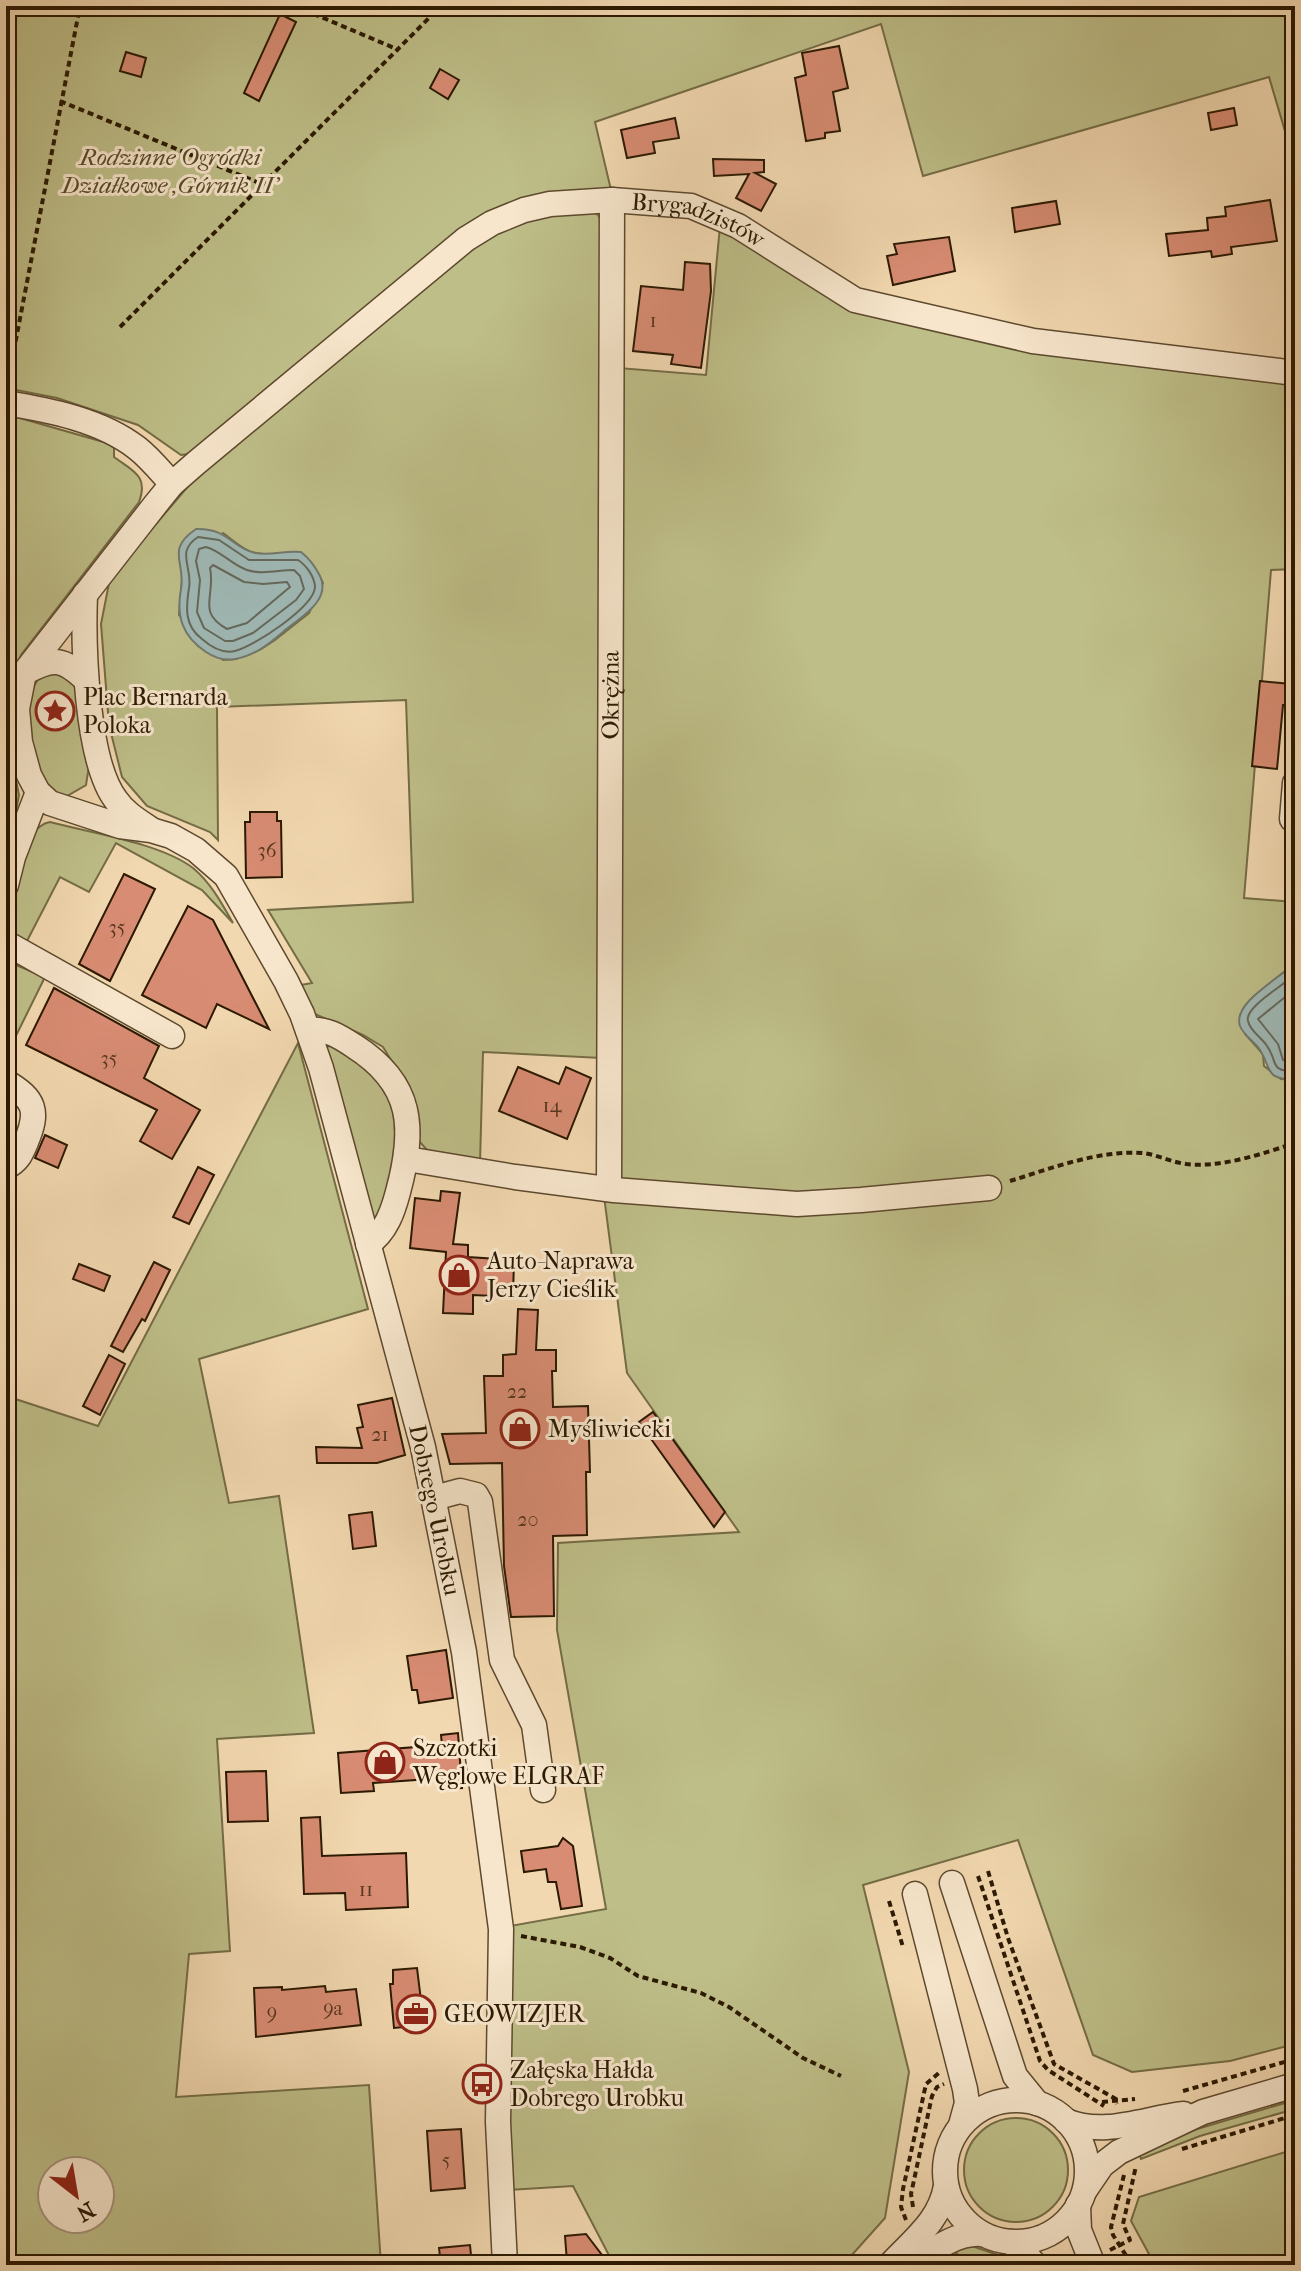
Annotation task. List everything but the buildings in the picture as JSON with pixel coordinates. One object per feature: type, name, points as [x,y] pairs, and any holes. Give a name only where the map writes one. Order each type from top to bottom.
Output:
[{"type":"street","name":"Brygadzistów","points":[[172,484],[466,239],[492,223],[550,204],[612,200],[691,206],[738,226],[855,300],[1033,341],[1295,373]]},
{"type":"street","name":"Okrężna","points":[[609,1189],[612,200]]},
{"type":"street","points":[[6,403],[73,418],[114,434],[136,447],[172,484],[24,673],[17,709],[20,742],[29,775],[38,792],[6,885]]},
{"type":"street","name":"Dobrego Urobku","points":[[85,594],[83,634],[86,680],[99,763],[117,802],[151,830]]},
{"type":"street","points":[[24,673],[45,662],[59,661],[75,669],[86,680]]},
{"type":"street","points":[[66,807],[91,788],[99,763]]},
{"type":"street","points":[[1292,819],[1295,783]]},
{"type":"street","name":"Dobrego Urobku","points":[[38,792],[50,803],[120,826],[171,836],[196,850],[226,876],[286,981],[308,1030],[415,1413],[462,1640],[501,1929],[498,2122],[505,2265]]},
{"type":"street","points":[[6,943],[172,1036]]},
{"type":"street","points":[[308,1030],[320,1029],[338,1035],[361,1050],[384,1070],[406,1115],[409,1139],[407,1159],[392,1213],[377,1238],[368,1244]]},
{"type":"street","points":[[6,1082],[26,1096],[34,1112],[34,1124],[20,1157],[6,1167]]},
{"type":"street","points":[[407,1159],[609,1189],[797,1204],[989,1188]]},
{"type":"street","points":[[434,1498],[468,1492],[476,1495],[480,1502],[502,1660],[534,1725],[543,1790]]},
{"type":"street","points":[[952,1883],[1015,2076],[1037,2103]]},
{"type":"street","points":[[890,2265],[934,2219],[946,2186],[946,2153],[961,2125],[967,2103],[915,1894]]},
{"type":"street","points":[[1066,2121],[1104,2127],[1203,2112],[1295,2085]]},
{"type":"street","points":[[961,2125],[983,2108],[1010,2100],[1037,2103],[1053,2110],[1066,2121],[1083,2146],[1087,2177],[1081,2199],[1079,2230],[1093,2265]]},
{"type":"street","points":[[1011,2242],[1031,2241],[1050,2233],[1066,2221],[1092,2177],[1114,2155],[1203,2112]]},
{"type":"street","points":[[946,2186],[959,2214],[982,2234]]},
{"type":"street","points":[[911,2265],[954,2239],[982,2234],[1011,2242],[1035,2265]]},
{"type":"path","points":[[7,391],[80,6]]},
{"type":"path","points":[[295,6],[399,50]]},
{"type":"path","points":[[120,327],[441,6]]},
{"type":"path","points":[[60,101],[264,185]]},
{"type":"path","points":[[989,1188],[1073,1162],[1119,1155],[1144,1153],[1187,1164],[1221,1161],[1295,1143]]},
{"type":"path","points":[[988,1871],[1008,1938],[1046,2041]]},
{"type":"path","points":[[978,1876],[1037,2054]]},
{"type":"path","points":[[501,1929],[531,1940],[580,1947],[610,1958],[638,1976],[701,1993],[729,2007],[803,2058],[841,2076]]},
{"type":"path","points":[[1176,2093],[1295,2059]]},
{"type":"path","points":[[1102,2102],[1146,2098]]},
{"type":"path","points":[[1173,2152],[1295,2115]]},
{"type":"path","points":[[1136,2167],[1149,2162]]},
{"type":"green space","name":"Rodzinne Ogródki Działkowe ,Górnik II'","points":[[6,6],[1295,6],[1295,165],[1269,77],[923,176],[881,24],[595,122],[611,190],[573,190],[535,196],[189,454],[181,455],[138,425],[57,398],[6,388]]},
{"type":"green space","points":[[588,209],[598,215],[603,223],[601,1058],[483,1052],[480,1163],[428,1151],[418,1140],[405,1083],[383,1047],[308,1011],[295,986],[312,983],[268,910],[413,902],[406,700],[217,707],[218,840],[210,832],[147,806],[122,777],[109,725],[101,624],[110,578],[196,477],[458,257],[496,232],[537,217]],"holes":[[[223,533],[252,552],[301,554],[315,568],[323,583],[309,613],[275,640],[236,659],[223,660],[179,615],[182,580]]]},
{"type":"green space","points":[[720,226],[853,305],[1295,383],[1295,569],[1271,570],[1244,898],[1295,902],[1295,963],[1253,997],[1245,1034],[1263,1054],[1264,1066],[1281,1079],[1295,1080],[1295,2044],[1230,2061],[1132,2072],[1093,2055],[1018,1840],[863,1885],[909,2072],[885,2218],[843,2265],[614,2265],[573,2186],[508,2190],[510,1926],[606,1909],[557,1630],[558,1543],[739,1532],[627,1373],[604,1196],[619,368],[706,375]]},
{"type":"green space","points":[[6,414],[107,443],[114,448],[114,457],[137,475],[142,493],[139,502],[21,655],[6,690]]},
{"type":"green space","points":[[64,671],[78,689],[89,766],[86,785],[67,796],[55,794],[41,777],[28,723],[34,685],[41,675]]},
{"type":"green space","points":[[6,730],[19,795],[6,868]]},
{"type":"green space","points":[[50,822],[144,845],[179,859],[205,880],[233,923],[202,890],[116,843],[89,892],[60,877],[27,941],[17,937],[12,926],[11,910],[16,872],[30,838],[39,827]]},
{"type":"green space","points":[[16,965],[45,977],[6,1056],[6,968]]},
{"type":"green space","points":[[298,1043],[368,1309],[199,1359],[229,1503],[279,1496],[314,1733],[217,1739],[230,1951],[189,1954],[176,2097],[369,2085],[381,2265],[6,2265],[6,1396],[98,1426]]},
{"type":"green space","points":[[332,1044],[362,1062],[387,1093],[396,1117],[402,1146],[378,1218],[373,1217],[326,1048]]},
{"type":"green space","points":[[1295,2100],[1295,2109],[1200,2136],[1141,2159],[1139,2152],[1197,2129]]},
{"type":"green space","points":[[1016,2118],[1036,2122],[1059,2141],[1068,2170],[1064,2190],[1045,2213],[1016,2222],[996,2218],[973,2199],[964,2170],[968,2150],[987,2127]]},
{"type":"green space","points":[[1295,2149],[1295,2265],[1155,2265],[1131,2221],[1139,2197]]},
{"type":"green space","points":[[972,2246],[1018,2265],[973,2262],[951,2248]]},
{"type":"water","points":[[196,529],[223,535],[255,553],[301,552],[320,576],[323,585],[318,601],[305,615],[255,652],[231,660],[209,654],[186,632],[179,608],[182,580],[179,550],[181,543]]},
{"type":"water","points":[[1295,963],[1293,1080],[1273,1075],[1260,1050],[1242,1030],[1239,1017],[1250,1000]]},
{"type":"place","name":"Plac Bernarda Poloka","points":[[55,711]]},
{"type":"place","name":"Auto-Naprawa Jerzy Cieślik","points":[[459,1275]]},
{"type":"place","name":"Myśliwiecki","points":[[520,1429]]},
{"type":"place","name":"Szczotki Węglowe ELGRAF","points":[[385,1762]]},
{"type":"place","name":"GEOWIZJER","points":[[416,2014]]},
{"type":"place","name":"Załęska Hałda Dobrego Urobku","points":[[482,2084]]}]
